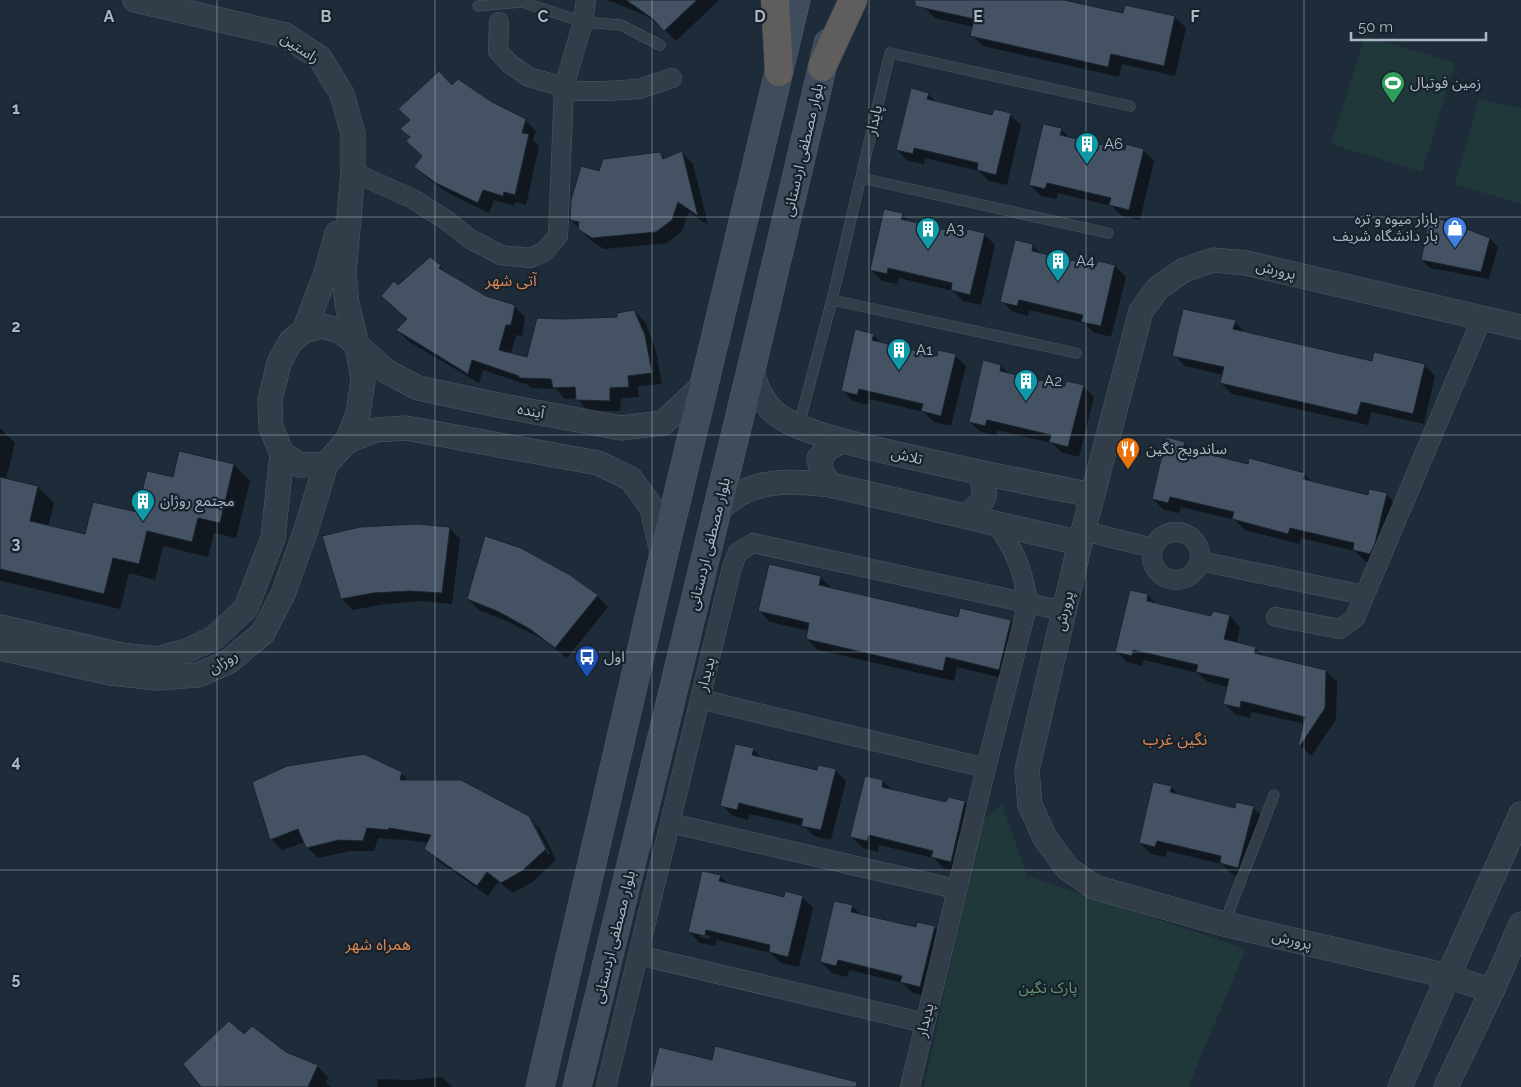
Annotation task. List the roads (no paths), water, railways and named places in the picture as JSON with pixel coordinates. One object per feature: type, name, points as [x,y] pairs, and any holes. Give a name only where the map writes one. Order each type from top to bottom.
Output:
[{"type":"highway","points":[[775,0],[779,72]]},
{"type":"highway","points":[[822,67],[853,0]]},
{"type":"main road","points":[[543,1084],[663,557],[796,0]]},
{"type":"main road","name":"بلوار مصطفی اردستانی","points":[[577,1086],[751,370],[822,67],[840,0]]},
{"type":"street","name":"راستین","points":[[135,0],[285,35],[320,58],[342,94],[353,134],[354,172]]},
{"type":"street","points":[[354,172],[413,199],[449,222],[470,239],[501,254],[530,258],[544,252],[558,236],[564,87],[583,22],[586,0]]},
{"type":"street","points":[[499,22],[498,51],[510,64],[529,77],[577,91],[639,89],[672,78]]},
{"type":"street","points":[[304,331],[326,273],[354,172]]},
{"type":"street","points":[[354,172],[344,273],[347,304],[357,345],[363,380],[358,414],[347,441],[326,464],[300,465],[282,454],[271,427],[270,400],[279,362],[290,341],[304,331],[323,326],[342,332],[357,345]]},
{"type":"street","name":"پرورش","points":[[1492,990],[1448,976],[1224,924],[1094,887],[1068,869],[1045,838],[1030,805],[1027,770],[1082,537],[1141,311],[1158,288],[1184,270],[1213,260],[1246,263],[1521,327]]},
{"type":"street","points":[[1276,617],[1340,629],[1355,618],[1482,318]]},
{"type":"street","name":"آینده","points":[[357,345],[386,371],[418,388],[498,406],[621,428],[663,423],[705,384]]},
{"type":"street","name":"تلاش","points":[[751,370],[760,398],[775,413],[799,426],[843,441],[978,473],[1093,495]]},
{"type":"street","points":[[347,441],[376,430],[406,428],[598,463],[631,479],[652,508],[663,557]]},
{"type":"street","points":[[831,486],[822,473],[820,459],[828,448],[843,441]]},
{"type":"street","name":"روژان","points":[[14,644],[156,659],[186,651],[214,638],[246,608],[274,538],[282,454]]},
{"type":"street","name":"روژان","points":[[0,627],[14,644],[110,673],[156,678],[198,676],[228,662],[263,633],[283,594],[306,530],[326,464]]},
{"type":"street","points":[[964,516],[976,509],[984,498],[985,485],[978,473]]},
{"type":"street","points":[[717,510],[740,494],[764,484],[790,481],[831,486],[995,523],[1153,548]]},
{"type":"street","name":"پدیدار","points":[[910,1087],[956,889],[1028,603],[1025,582],[1019,564],[1009,542],[995,523]]},
{"type":"street","points":[[1181,533],[1194,540],[1198,546],[1200,561],[1197,568],[1186,578],[1171,580],[1164,577],[1154,566],[1151,559],[1153,548],[1159,538],[1166,534],[1181,533]]},
{"type":"street","name":"پدیدار","points":[[606,1087],[732,567],[738,552],[753,543],[1028,603]]},
{"type":"street","points":[[1200,561],[1364,595]]},
{"type":"street","points":[[1028,603],[1064,611]]},
{"type":"street","points":[[700,699],[986,768]]},
{"type":"street","points":[[1400,1087],[1521,814]]},
{"type":"street","points":[[670,822],[956,889]]},
{"type":"street","points":[[1446,1087],[1521,924]]},
{"type":"street","points":[[638,955],[925,1023]]},
{"type":"lane","points":[[478,6],[522,2],[583,22],[621,25],[660,45]]},
{"type":"lane","name":"پایدار","points":[[799,426],[832,300],[890,53],[1130,106]]},
{"type":"lane","points":[[861,178],[1108,233]]},
{"type":"lane","points":[[832,300],[1076,353]]},
{"type":"lane","points":[[1224,924],[1274,795]]},
{"type":"place","name":"زمین فوتبال","points":[[1393,104]]},
{"type":"place","name":"A6","points":[[1087,165]]},
{"type":"place","name":"بازار میوه و تره بار دانشگاه شریف","points":[[1455,249]]},
{"type":"place","name":"A3","points":[[928,250]]},
{"type":"place","name":"A4","points":[[1058,282]]},
{"type":"place","name":"A1","points":[[899,371]]},
{"type":"place","name":"A2","points":[[1026,402]]},
{"type":"place","name":"ساندویج نگین","points":[[1128,470]]},
{"type":"place","name":"مجتمع روژان","points":[[143,522]]},
{"type":"place","name":"اول","points":[[587,678]]},
{"type":"district","name":"آتی شهر","points":[[511,280]]},
{"type":"district","name":"نگین غرب","points":[[1175,739]]},
{"type":"district","name":"همراه شهر","points":[[378,944]]},
{"type":"park label","name":"پارک نگین","points":[[1048,988]]}]
